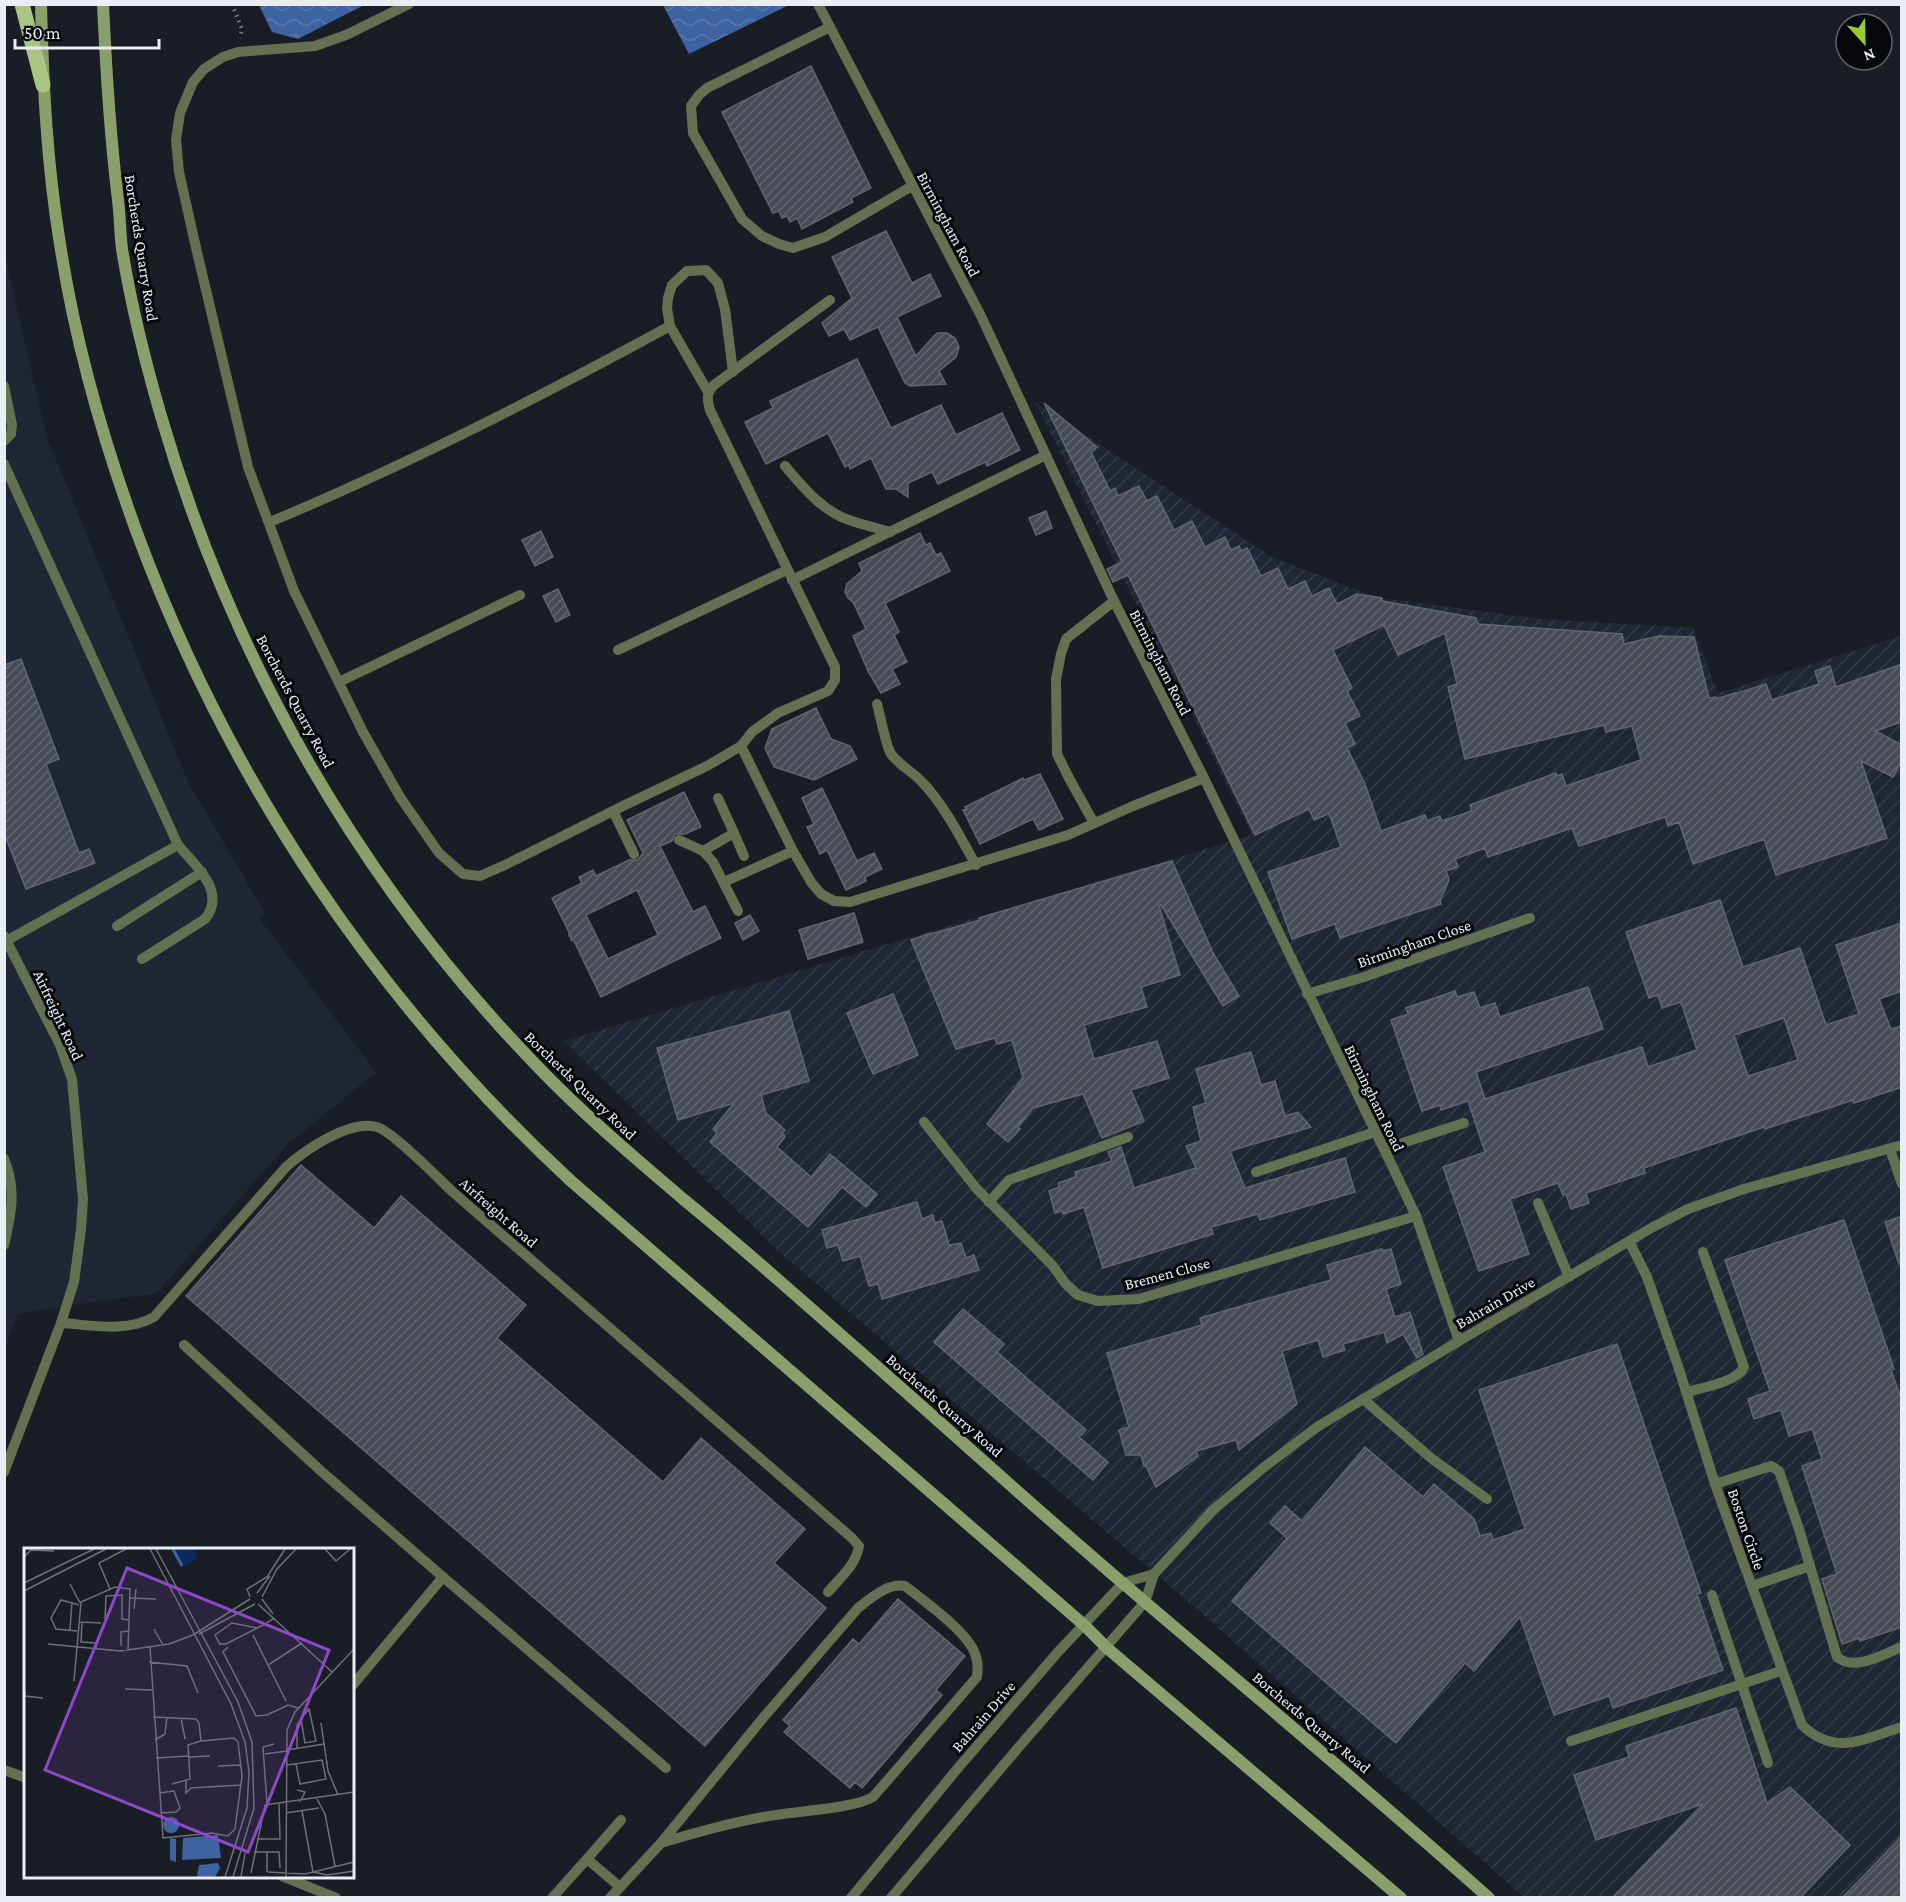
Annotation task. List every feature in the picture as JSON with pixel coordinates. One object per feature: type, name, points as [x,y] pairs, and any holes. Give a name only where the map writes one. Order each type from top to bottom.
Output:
[{"type":"main road","points":[[22,4],[43,85]]},
{"type":"main road","points":[[41,4],[43,85],[60,246],[101,426],[127,505],[162,598],[208,698],[260,796],[327,902],[379,974],[424,1029],[489,1101],[545,1157],[679,1276],[1083,1624],[1107,1648],[1401,1898]]},
{"type":"main road","name":"Borcherds Quarry Road","points":[[103,4],[112,157],[122,244],[143,349],[169,443],[204,544],[249,650],[298,745],[354,837],[415,924],[465,987],[524,1053],[626,1152],[838,1332],[1145,1602],[1387,1806],[1489,1898]]},
{"type":"lane","points":[[409,4],[346,36],[315,46],[238,52],[213,62],[193,82],[180,113],[176,140],[185,203],[248,467],[294,591],[363,732],[400,797],[439,853],[463,874],[480,876],[497,869],[707,766],[741,746],[752,732],[778,713],[828,691],[835,680],[835,667],[831,657],[710,410],[707,400],[708,392],[670,326],[668,298],[672,285],[687,272],[706,270],[718,283],[725,309],[733,372]]},
{"type":"lane","name":"Birmingham Road","points":[[818,4],[981,315],[1114,600],[1204,778],[1376,1132],[1416,1216],[1459,1341]]},
{"type":"lane","points":[[830,27],[707,88],[691,106],[693,133],[742,219],[762,236],[793,248],[812,243],[844,228],[912,186]]},
{"type":"lane","points":[[708,392],[830,300]]},
{"type":"lane","points":[[270,522],[418,455],[586,372],[670,326]]},
{"type":"lane","points":[[4,386],[12,426],[11,434],[4,441]]},
{"type":"lane","points":[[618,650],[891,531],[1046,455]]},
{"type":"lane","points":[[4,464],[178,845],[202,872],[214,898],[212,910],[205,919],[142,959]]},
{"type":"lane","points":[[785,466],[811,496],[835,513],[848,520],[891,531]]},
{"type":"lane","points":[[339,682],[520,595]]},
{"type":"lane","points":[[1094,823],[1057,754],[1056,679],[1066,639],[1114,600]]},
{"type":"lane","points":[[877,704],[887,747],[891,754],[921,781],[940,803],[976,865]]},
{"type":"lane","points":[[741,746],[793,851],[811,882],[821,894],[834,901],[843,902],[850,902],[1068,836],[1204,778]]},
{"type":"lane","points":[[718,798],[744,856]]},
{"type":"lane","points":[[613,811],[634,854]]},
{"type":"lane","points":[[703,851],[734,833]]},
{"type":"lane","points":[[680,840],[703,851],[713,862],[738,911]]},
{"type":"lane","points":[[5,939],[178,845]]},
{"type":"lane","points":[[724,882],[793,851]]},
{"type":"lane","points":[[117,926],[202,872]]},
{"type":"lane","name":"Birmingham Close","points":[[1307,994],[1364,977],[1530,918]]},
{"type":"lane","name":"Airfreight Road","points":[[4,1472],[61,1323],[74,1282],[83,1199],[72,1078],[60,1045],[8,954],[5,939]]},
{"type":"lane","name":"Bremen Close","points":[[924,1122],[976,1188],[1053,1266],[1065,1283],[1078,1295],[1098,1301],[1139,1299],[1416,1216]]},
{"type":"lane","points":[[1384,1149],[1464,1123]]},
{"type":"lane","name":"Airfreight Road","points":[[61,1323],[110,1328],[135,1325],[154,1317],[286,1167],[303,1152],[326,1139],[364,1125],[379,1127],[396,1139],[454,1193],[852,1538],[859,1546],[857,1553],[852,1564],[828,1592]]},
{"type":"lane","points":[[1256,1172],[1376,1132]]},
{"type":"lane","points":[[989,1202],[1009,1180],[1128,1137]]},
{"type":"lane","name":"Bahrain Drive","points":[[891,1898],[1145,1602],[1154,1574],[1213,1510],[1317,1427],[1629,1241],[1680,1214],[1744,1189],[1902,1145]]},
{"type":"lane","points":[[1890,1149],[1902,1184]]},
{"type":"lane","points":[[4,1159],[10,1173],[13,1201],[4,1245]]},
{"type":"lane","points":[[1538,1203],[1569,1277]]},
{"type":"lane","name":"Boston Circle","points":[[1629,1241],[1647,1277],[1716,1484],[1802,1725],[1814,1736],[1838,1744],[1902,1727]]},
{"type":"lane","points":[[1687,1392],[1732,1378],[1743,1371],[1744,1367],[1702,1252]]},
{"type":"lane","points":[[184,1345],[321,1471],[666,1768]]},
{"type":"lane","points":[[1363,1399],[1431,1458],[1487,1499]]},
{"type":"lane","points":[[1716,1484],[1771,1466],[1779,1471],[1837,1657],[1855,1664],[1902,1647]]},
{"type":"lane","points":[[1752,1586],[1810,1566]]},
{"type":"lane","name":"Bahrain Drive","points":[[851,1898],[958,1768],[1083,1624],[1123,1583],[1154,1574]]},
{"type":"lane","points":[[354,1684],[443,1577]]},
{"type":"lane","points":[[610,1898],[661,1843],[858,1608],[892,1586],[905,1586],[970,1643],[976,1654],[977,1677],[873,1797],[859,1803],[716,1826],[661,1843]]},
{"type":"lane","points":[[1712,1595],[1768,1762]]},
{"type":"lane","points":[[1571,1741],[1782,1671]]},
{"type":"lane","points":[[4,1770],[24,1777]]},
{"type":"lane","points":[[552,1898],[621,1820]]},
{"type":"lane","points":[[587,1859],[620,1887]]},
{"type":"lane","points":[[287,1878],[336,1898]]},
{"type":"path","points":[[232,4],[242,29],[238,52]]},
{"type":"shaded area","points":[[4,239],[8,269],[47,438],[189,784],[265,913],[259,918],[376,1072],[287,1145],[156,1294],[18,1314],[5,1347]]},
{"type":"shaded area","points":[[1035,402],[1272,557],[1375,597],[1541,619],[1693,628],[1718,693],[1901,636],[1901,1897],[1524,1897],[1199,1611],[778,1251],[564,1041],[1252,835]]},
{"type":"water","points":[[259,5],[364,5],[298,39],[272,32]]},
{"type":"water","points":[[663,5],[789,5],[689,54]]},
{"type":"building","points":[[811,66],[871,188],[851,198],[853,202],[802,229],[797,218],[790,222],[787,216],[782,218],[779,211],[773,213],[722,112]]},
{"type":"building","points":[[886,231],[912,283],[930,274],[941,296],[897,317],[916,356],[938,333],[947,333],[955,338],[959,347],[956,357],[939,371],[946,384],[910,386],[905,383],[878,327],[850,340],[844,329],[829,336],[822,323],[852,298],[832,257]]},
{"type":"building","points":[[857,359],[891,428],[941,405],[956,435],[1002,413],[1020,450],[987,466],[985,462],[938,484],[932,472],[908,483],[908,497],[896,489],[886,489],[871,458],[850,469],[849,465],[845,467],[828,433],[766,464],[745,422],[773,408],[770,401]]},
{"type":"building","points":[[1044,403],[1097,447],[1091,452],[1110,491],[1115,488],[1118,496],[1139,486],[1147,501],[1157,496],[1174,530],[1192,521],[1205,547],[1225,537],[1231,550],[1239,546],[1241,551],[1247,548],[1261,576],[1278,568],[1288,589],[1305,581],[1312,596],[1329,588],[1337,604],[1357,594],[1382,598],[1382,601],[1476,618],[1478,624],[1622,634],[1624,644],[1659,636],[1694,637],[1709,698],[1716,697],[1716,699],[1766,684],[1772,700],[1819,684],[1815,671],[1830,666],[1836,687],[1902,664],[1902,722],[1875,731],[1902,745],[1902,760],[1893,777],[1861,761],[1887,838],[1776,875],[1764,839],[1693,864],[1679,822],[1668,826],[1665,817],[1579,846],[1572,828],[1488,857],[1485,848],[1455,859],[1458,867],[1446,871],[1449,880],[1440,901],[1441,904],[1340,938],[1335,924],[1292,939],[1268,872],[1341,847],[1330,816],[1328,814],[1314,820],[1309,809],[1255,835],[1128,575],[1113,582],[1107,569],[1122,562]],"holes":[[[1384,625],[1398,655],[1445,633],[1457,684],[1448,687],[1465,759],[1604,725],[1606,732],[1632,726],[1641,760],[1566,786],[1562,774],[1557,776],[1556,773],[1470,805],[1472,811],[1442,821],[1440,816],[1427,821],[1425,815],[1381,831],[1365,784],[1347,748],[1355,744],[1345,723],[1360,716],[1347,691],[1352,688],[1333,650]]]},
{"type":"building","points":[[1046,511],[1052,528],[1036,535],[1029,518]]},
{"type":"building","points":[[541,531],[553,557],[535,566],[522,540]]},
{"type":"building","points":[[920,533],[926,545],[930,543],[936,555],[941,553],[950,571],[885,603],[899,632],[894,635],[907,662],[892,669],[900,684],[881,693],[868,671],[853,636],[866,629],[853,602],[845,592],[847,584],[862,571],[859,563]]},
{"type":"building","points":[[558,589],[570,615],[556,622],[543,596]]},
{"type":"building","points":[[21,659],[59,759],[46,764],[79,853],[89,849],[95,863],[26,889],[4,833],[4,665]]},
{"type":"building","points":[[816,708],[831,739],[850,746],[857,759],[814,780],[774,767],[765,748],[772,729]]},
{"type":"building","points":[[1040,774],[1063,819],[1039,830],[1033,819],[980,844],[963,810],[967,809],[965,807],[1023,778],[1024,780]]},
{"type":"building","points":[[822,788],[857,861],[874,853],[882,869],[865,877],[866,881],[846,890],[827,850],[820,854],[807,827],[814,824],[802,798]]},
{"type":"building","points":[[684,792],[701,827],[685,834],[675,834],[672,841],[660,846],[693,912],[705,906],[721,938],[601,997],[552,898],[582,883],[579,877],[593,870],[596,876],[629,860],[638,860],[643,853],[627,820]],"holes":[[[637,890],[658,935],[608,959],[586,915]]]},
{"type":"building","points":[[1172,861],[1213,953],[1239,996],[1223,1006],[1161,905],[1159,906],[1180,975],[1141,987],[1147,1007],[1084,1025],[1094,1059],[1157,1041],[1169,1078],[1131,1090],[1144,1121],[1102,1138],[1083,1094],[1033,1108],[1018,1127],[1020,1129],[1008,1142],[987,1124],[1023,1078],[1012,1040],[997,1044],[995,1038],[956,1049],[911,940]]},
{"type":"building","points":[[1720,900],[1743,967],[1800,948],[1826,1025],[1859,1014],[1836,945],[1902,923],[1902,991],[1879,999],[1891,1029],[1902,1026],[1902,1087],[1854,1103],[1853,1100],[1765,1129],[1764,1127],[1644,1168],[1645,1173],[1586,1193],[1589,1203],[1571,1209],[1566,1194],[1563,1195],[1558,1183],[1510,1199],[1529,1254],[1479,1271],[1443,1167],[1485,1152],[1468,1101],[1441,1110],[1440,1105],[1422,1111],[1391,1020],[1408,1014],[1406,1008],[1455,991],[1457,997],[1474,992],[1480,1008],[1495,1003],[1500,1017],[1588,987],[1603,1029],[1476,1072],[1485,1099],[1642,1047],[1648,1067],[1697,1050],[1681,1002],[1662,1008],[1658,995],[1649,998],[1626,932]],"holes":[[[1784,1018],[1798,1060],[1748,1076],[1734,1035]]]},
{"type":"building","points":[[854,913],[863,942],[808,959],[799,930]]},
{"type":"building","points":[[750,915],[759,931],[743,940],[735,923]]},
{"type":"building","points":[[893,994],[918,1055],[873,1074],[847,1013]]},
{"type":"building","points":[[789,1011],[809,1081],[761,1095],[766,1113],[785,1130],[782,1133],[785,1137],[777,1147],[811,1177],[830,1154],[877,1194],[866,1207],[842,1187],[808,1227],[710,1142],[717,1133],[713,1129],[734,1103],[678,1120],[657,1048]]},
{"type":"building","points":[[1251,1052],[1261,1085],[1275,1081],[1285,1116],[1298,1112],[1311,1127],[1230,1151],[1245,1188],[1345,1158],[1355,1192],[1260,1220],[1258,1214],[1211,1227],[1213,1234],[1103,1268],[1084,1207],[1063,1214],[1062,1211],[1055,1213],[1049,1191],[1059,1187],[1058,1183],[1076,1177],[1075,1172],[1112,1161],[1108,1152],[1121,1147],[1134,1188],[1196,1168],[1186,1146],[1201,1141],[1193,1107],[1206,1103],[1196,1069]]},
{"type":"building","points":[[301,1165],[374,1228],[401,1196],[526,1305],[497,1338],[663,1482],[701,1438],[805,1529],[774,1563],[826,1608],[705,1746],[186,1296]]},
{"type":"building","points":[[917,1202],[922,1219],[933,1215],[935,1223],[942,1221],[949,1245],[961,1243],[966,1258],[974,1255],[979,1270],[882,1299],[878,1284],[869,1286],[860,1256],[843,1261],[838,1245],[827,1248],[822,1230]]},
{"type":"building","points":[[1902,1216],[1902,1263],[1899,1264],[1885,1222]]},
{"type":"building","points":[[1844,1220],[1894,1369],[1891,1370],[1902,1401],[1902,1627],[1860,1641],[1859,1638],[1842,1644],[1822,1579],[1837,1574],[1802,1466],[1822,1459],[1812,1429],[1789,1436],[1781,1410],[1754,1419],[1748,1399],[1770,1391],[1725,1260]]},
{"type":"building","points":[[1382,1249],[1383,1251],[1391,1249],[1401,1284],[1386,1289],[1395,1317],[1410,1312],[1423,1354],[1417,1358],[1403,1334],[1387,1343],[1384,1332],[1343,1344],[1345,1350],[1323,1357],[1318,1340],[1282,1351],[1297,1404],[1239,1450],[1236,1440],[1196,1451],[1198,1456],[1156,1487],[1144,1466],[1141,1455],[1126,1455],[1119,1430],[1129,1427],[1107,1353],[1202,1325],[1200,1318],[1331,1280],[1327,1265]]},
{"type":"building","points":[[963,1309],[1004,1344],[997,1352],[1086,1430],[1079,1437],[1108,1462],[1093,1480],[934,1342]]},
{"type":"building","points":[[1617,1344],[1701,1593],[1697,1594],[1723,1670],[1613,1708],[1609,1696],[1554,1715],[1520,1617],[1474,1671],[1465,1663],[1396,1743],[1232,1601],[1287,1538],[1270,1523],[1285,1506],[1302,1521],[1365,1447],[1423,1497],[1434,1484],[1474,1519],[1480,1536],[1491,1533],[1493,1540],[1525,1529],[1479,1390]]},
{"type":"building","points":[[898,1599],[965,1656],[936,1690],[942,1695],[862,1788],[855,1782],[850,1788],[784,1732],[790,1726],[783,1720],[853,1639],[859,1644]]},
{"type":"building","points":[[1736,1708],[1767,1803],[1790,1787],[1850,1845],[1800,1898],[1612,1898],[1703,1804],[1596,1840],[1574,1775],[1629,1757],[1626,1746]]},
{"type":"building","points":[[1902,1836],[1902,1898],[1842,1898]]}]
